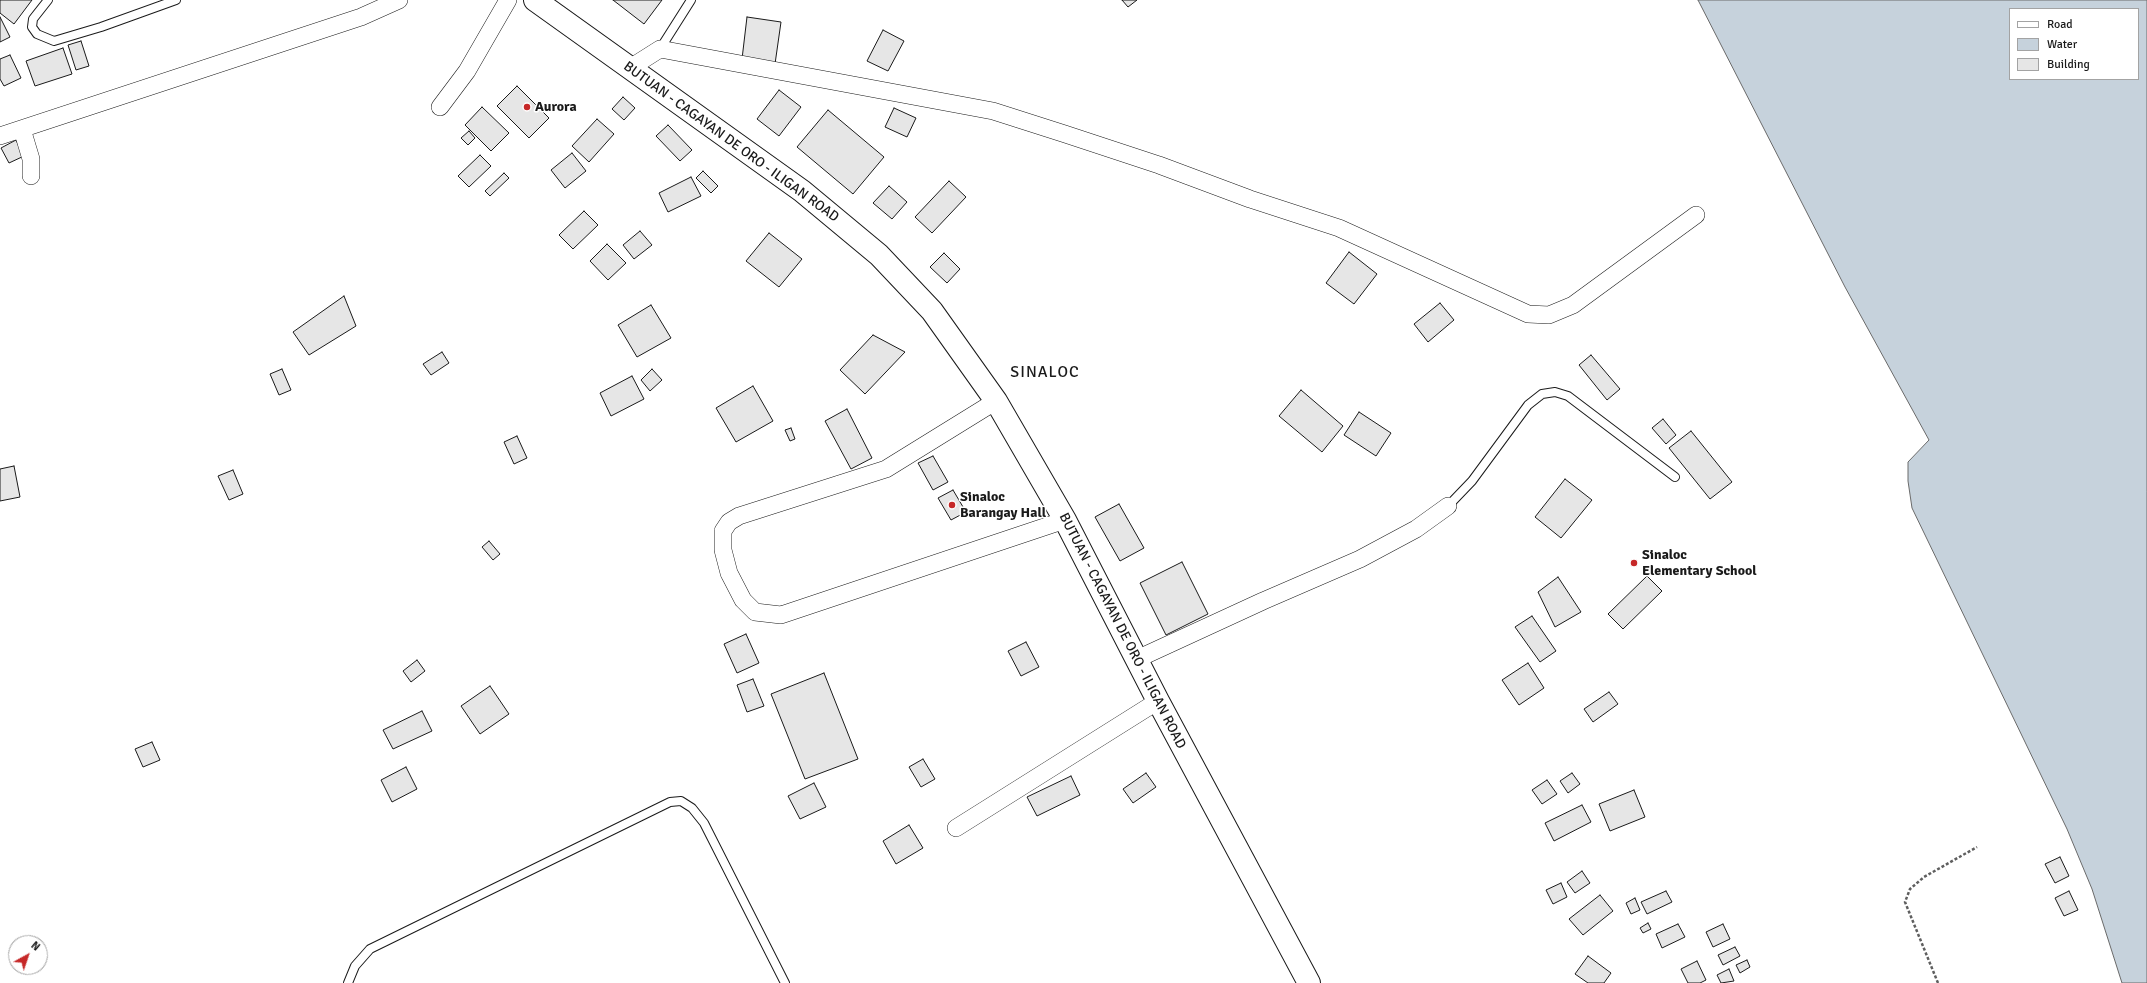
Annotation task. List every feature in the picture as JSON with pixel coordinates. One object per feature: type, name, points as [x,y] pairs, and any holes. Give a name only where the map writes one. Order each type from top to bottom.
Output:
[{"type":"highway","name":"BUTUAN - CAGAYAN DE ORO - ILIGAN ROAD","points":[[535,0],[802,190],[880,255],[932,311],[996,401],[1065,520],[1158,700],[1309,983]]},
{"type":"street","points":[[0,136],[173,77],[361,16],[399,0]]},
{"type":"street","points":[[440,107],[467,71],[508,0]]},
{"type":"street","points":[[630,68],[660,49],[993,111],[1145,160],[1250,199],[1339,228],[1528,314],[1549,315],[1573,305],[1696,215]]},
{"type":"street","points":[[22,129],[31,159],[31,176]]},
{"type":"street","points":[[996,401],[886,469],[740,516],[729,522],[723,531],[723,550],[729,573],[743,600],[755,612],[781,615],[1065,520]]},
{"type":"street","points":[[1137,659],[1263,601],[1360,559],[1416,529],[1448,506]]},
{"type":"street","points":[[956,828],[1158,700]]},
{"type":"lane","points":[[48,0],[33,19],[32,27],[37,34],[54,41],[101,27],[176,0]]},
{"type":"lane","points":[[660,49],[692,0]]},
{"type":"lane","points":[[1448,506],[1472,481],[1528,405],[1542,394],[1555,392],[1568,396],[1675,477]]},
{"type":"lane","points":[[348,983],[355,966],[370,950],[670,802],[680,801],[692,808],[704,823],[784,983]]},
{"type":"path","points":[[1938,983],[1905,902],[1910,889],[1924,877],[1976,847]]},
{"type":"water","points":[[1698,0],[2147,0],[2147,983],[2122,983],[2092,889],[2067,829],[1912,508],[1908,481],[1908,462],[1929,440],[1845,287]]},
{"type":"building","points":[[0,0],[32,0],[14,24],[0,13]]},
{"type":"building","points":[[613,0],[662,0],[644,24]]},
{"type":"building","points":[[1122,0],[1137,0],[1128,7]]},
{"type":"building","points":[[0,17],[10,37],[0,42]]},
{"type":"building","points":[[747,17],[781,22],[775,64],[742,59]]},
{"type":"building","points":[[883,30],[904,41],[888,71],[867,61]]},
{"type":"building","points":[[81,41],[89,66],[76,70],[68,45]]},
{"type":"building","points":[[63,48],[72,74],[35,86],[26,61]]},
{"type":"building","points":[[10,55],[21,78],[4,86],[0,79],[0,59]]},
{"type":"building","points":[[517,86],[549,118],[529,138],[497,106]]},
{"type":"building","points":[[779,90],[801,107],[779,136],[757,119]]},
{"type":"building","points":[[623,97],[635,108],[624,120],[612,109]]},
{"type":"building","points":[[482,107],[509,133],[491,151],[465,125]]},
{"type":"building","points":[[894,108],[916,118],[907,137],[885,127]]},
{"type":"building","points":[[828,110],[884,157],[853,194],[797,147]]},
{"type":"building","points":[[597,119],[614,134],[589,162],[572,146]]},
{"type":"building","points":[[668,125],[692,150],[680,161],[656,136]]},
{"type":"building","points":[[469,131],[475,138],[468,145],[461,138]]},
{"type":"building","points":[[16,140],[24,156],[9,163],[1,148]]},
{"type":"building","points":[[572,153],[586,171],[565,188],[551,170]]},
{"type":"building","points":[[480,155],[491,166],[469,187],[458,176]]},
{"type":"building","points":[[703,171],[718,186],[711,193],[696,178]]},
{"type":"building","points":[[504,173],[509,178],[490,196],[485,191]]},
{"type":"building","points":[[691,177],[701,196],[668,212],[659,193]]},
{"type":"building","points":[[949,181],[966,197],[932,233],[915,217]]},
{"type":"building","points":[[889,186],[907,202],[892,219],[873,203]]},
{"type":"building","points":[[584,211],[598,225],[573,249],[559,235]]},
{"type":"building","points":[[640,231],[652,245],[634,259],[623,245]]},
{"type":"building","points":[[769,233],[802,259],[779,287],[746,261]]},
{"type":"building","points":[[607,244],[626,263],[608,280],[590,261]]},
{"type":"building","points":[[1349,252],[1377,274],[1354,304],[1326,283]]},
{"type":"building","points":[[944,253],[960,269],[947,283],[930,267]]},
{"type":"building","points":[[344,296],[356,326],[309,355],[293,332]]},
{"type":"building","points":[[1440,303],[1454,320],[1428,342],[1414,324]]},
{"type":"building","points":[[651,305],[671,338],[637,357],[618,325]]},
{"type":"building","points":[[873,335],[905,352],[865,394],[840,370]]},
{"type":"building","points":[[442,352],[449,363],[431,375],[423,364]]},
{"type":"building","points":[[1591,355],[1620,389],[1607,400],[1579,365]]},
{"type":"building","points":[[282,369],[291,390],[279,395],[270,374]]},
{"type":"building","points":[[652,369],[662,380],[650,391],[641,380]]},
{"type":"building","points":[[632,376],[644,399],[611,416],[600,393]]},
{"type":"building","points":[[753,386],[773,421],[736,442],[716,408]]},
{"type":"building","points":[[1301,390],[1343,426],[1322,452],[1279,416]]},
{"type":"building","points":[[847,409],[872,458],[851,469],[825,421]]},
{"type":"building","points":[[1359,412],[1391,433],[1376,456],[1344,435]]},
{"type":"building","points":[[1663,419],[1676,435],[1666,444],[1652,428]]},
{"type":"building","points":[[791,428],[795,439],[790,441],[785,430]]},
{"type":"building","points":[[1691,431],[1732,482],[1710,499],[1669,448]]},
{"type":"building","points":[[517,436],[527,458],[514,464],[504,442]]},
{"type":"building","points":[[933,456],[948,482],[933,490],[918,463]]},
{"type":"building","points":[[14,466],[20,497],[0,501],[0,469]]},
{"type":"building","points":[[233,470],[243,494],[229,500],[218,476]]},
{"type":"building","points":[[1565,479],[1592,500],[1561,538],[1535,517]]},
{"type":"building","name":"Sinaloc Barangay Hall","points":[[953,490],[966,512],[951,520],[938,498]]},
{"type":"building","points":[[1119,504],[1144,548],[1120,561],[1095,517]]},
{"type":"building","points":[[489,541],[500,554],[493,560],[482,547]]},
{"type":"building","points":[[1182,562],[1208,614],[1166,635],[1140,583]]},
{"type":"building","points":[[1647,576],[1662,591],[1623,629],[1608,614]]},
{"type":"building","points":[[1558,577],[1581,612],[1555,627],[1538,592]]},
{"type":"building","points":[[1532,616],[1556,651],[1540,662],[1515,627]]},
{"type":"building","points":[[746,634],[759,663],[737,673],[724,644]]},
{"type":"building","points":[[1026,642],[1039,667],[1021,676],[1008,651]]},
{"type":"building","points":[[417,660],[425,671],[411,682],[403,671]]},
{"type":"building","points":[[1528,663],[1544,688],[1519,705],[1502,680]]},
{"type":"building","points":[[824,673],[858,759],[805,779],[771,694]]},
{"type":"building","points":[[753,679],[764,706],[747,712],[737,685]]},
{"type":"building","points":[[490,686],[509,714],[480,734],[461,706]]},
{"type":"building","points":[[1609,692],[1618,704],[1593,722],[1584,709]]},
{"type":"building","points":[[422,711],[432,731],[393,749],[383,730]]},
{"type":"building","points":[[152,742],[160,760],[143,767],[135,749]]},
{"type":"building","points":[[923,759],[935,779],[921,787],[909,767]]},
{"type":"building","points":[[406,767],[417,789],[392,802],[381,780]]},
{"type":"building","points":[[1146,773],[1156,787],[1133,803],[1123,789]]},
{"type":"building","points":[[1572,773],[1580,784],[1568,793],[1560,781]]},
{"type":"building","points":[[1071,776],[1080,795],[1037,816],[1027,797]]},
{"type":"building","points":[[1547,780],[1557,794],[1542,804],[1532,790]]},
{"type":"building","points":[[814,783],[826,807],[800,819],[788,796]]},
{"type":"building","points":[[1634,790],[1645,817],[1610,831],[1599,804]]},
{"type":"building","points":[[1582,805],[1591,822],[1554,841],[1545,823]]},
{"type":"building","points":[[909,825],[923,848],[896,864],[883,841]]},
{"type":"building","points":[[2060,857],[2069,876],[2055,883],[2045,864]]},
{"type":"building","points":[[1582,871],[1590,883],[1575,893],[1567,882]]},
{"type":"building","points":[[1561,883],[1567,897],[1553,904],[1546,890]]},
{"type":"building","points":[[1666,891],[1672,902],[1647,914],[1641,902]]},
{"type":"building","points":[[2069,891],[2078,910],[2064,916],[2055,898]]},
{"type":"building","points":[[1600,895],[1613,911],[1583,935],[1569,919]]},
{"type":"building","points":[[1635,898],[1640,910],[1631,914],[1626,903]]},
{"type":"building","points":[[1648,923],[1651,929],[1643,933],[1640,928]]},
{"type":"building","points":[[1678,924],[1685,937],[1662,948],[1656,934]]},
{"type":"building","points":[[1723,924],[1730,939],[1713,947],[1706,932]]},
{"type":"building","points":[[1735,947],[1740,956],[1723,965],[1718,955]]},
{"type":"building","points":[[1588,956],[1611,973],[1604,983],[1588,983],[1575,974]]},
{"type":"building","points":[[1747,960],[1750,967],[1740,973],[1736,965]]},
{"type":"building","points":[[1697,961],[1706,980],[1700,983],[1688,983],[1681,969]]},
{"type":"building","points":[[1729,969],[1734,981],[1721,983],[1717,975]]},
{"type":"place","name":"Aurora","points":[[527,107]]},
{"type":"place","name":"Sinaloc Barangay Hall","points":[[952,505]]},
{"type":"place","name":"Sinaloc Elementary School","points":[[1634,563]]},
{"type":"district","name":"SINALOC","points":[[1045,373]]}]
